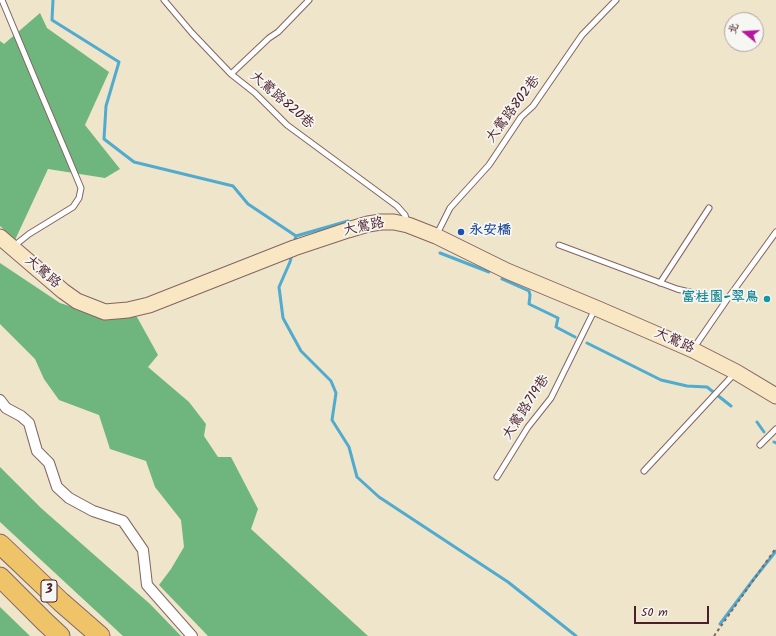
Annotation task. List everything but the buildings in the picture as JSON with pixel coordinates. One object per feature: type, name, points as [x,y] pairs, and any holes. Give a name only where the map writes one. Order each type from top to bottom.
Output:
[{"type":"highway","name":"3","points":[[0,544],[61,602],[100,636]]},
{"type":"highway","name":"3","points":[[0,577],[60,636]]},
{"type":"street","name":"大鶯路","points":[[0,237],[63,291],[77,301],[105,312],[128,310],[149,305],[294,248],[368,224],[394,222],[408,225],[436,236],[507,271],[693,350],[736,372],[776,396]]},
{"type":"street","points":[[0,400],[6,408],[21,416],[29,423],[37,450],[49,463],[57,487],[69,498],[93,511],[123,521],[143,550],[147,585],[192,636]]},
{"type":"lane","points":[[2,0],[81,188],[79,198],[73,207],[29,234],[12,248]]},
{"type":"lane","name":"大鶯路820巷","points":[[164,0],[192,33],[231,74],[256,93],[287,125],[397,206],[405,215],[408,225]]},
{"type":"lane","points":[[231,74],[269,38],[278,32],[309,0]]},
{"type":"lane","name":"大鶯路802巷","points":[[436,236],[450,208],[488,165],[520,117],[533,106],[582,35],[616,0]]},
{"type":"lane","points":[[660,283],[709,208]]},
{"type":"lane","points":[[693,350],[776,232]]},
{"type":"lane","points":[[559,245],[677,289],[726,301]]},
{"type":"lane","name":"大鶯路719巷","points":[[497,477],[528,427],[551,398],[596,308]]},
{"type":"lane","points":[[644,471],[736,372]]},
{"type":"lane","points":[[760,445],[776,429]]},
{"type":"path","points":[[714,636],[776,548]]},
{"type":"green space","points":[[40,13],[47,28],[109,72],[85,125],[120,169],[105,178],[48,169],[15,240],[0,226],[0,41],[4,44]]},
{"type":"green space","points":[[0,263],[60,303],[103,317],[137,317],[158,355],[148,367],[189,402],[206,424],[204,436],[218,457],[231,457],[258,509],[251,529],[368,636],[208,636],[159,585],[171,569],[184,547],[181,520],[155,487],[146,461],[110,449],[99,415],[59,400],[44,379],[35,359],[0,324]]},
{"type":"green space","points":[[0,467],[41,508],[150,604],[181,636],[123,636],[0,522]]},
{"type":"green space","points":[[0,607],[30,636],[0,636]]},
{"type":"waterway","points":[[53,0],[52,20],[119,62],[106,106],[104,139],[134,162],[233,186],[248,204],[296,236],[294,243]]},
{"type":"waterway","points":[[296,236],[348,221]]},
{"type":"waterway","points":[[440,253],[489,272]]},
{"type":"waterway","points":[[292,254],[279,287],[283,318],[301,351],[331,381],[336,393],[332,420],[349,447],[357,477],[379,497],[508,582],[576,636]]},
{"type":"waterway","points":[[502,279],[529,291],[529,304],[558,318],[556,327],[575,337]]},
{"type":"waterway","points":[[587,343],[661,380],[687,386],[707,387],[731,406]]},
{"type":"waterway","points":[[757,422],[764,432]]},
{"type":"waterway","points":[[720,624],[776,551]]},
{"type":"place","name":"永安橋","points":[[461,232]]},
{"type":"place","name":"富桂園-翠鳥","points":[[767,299]]}]
